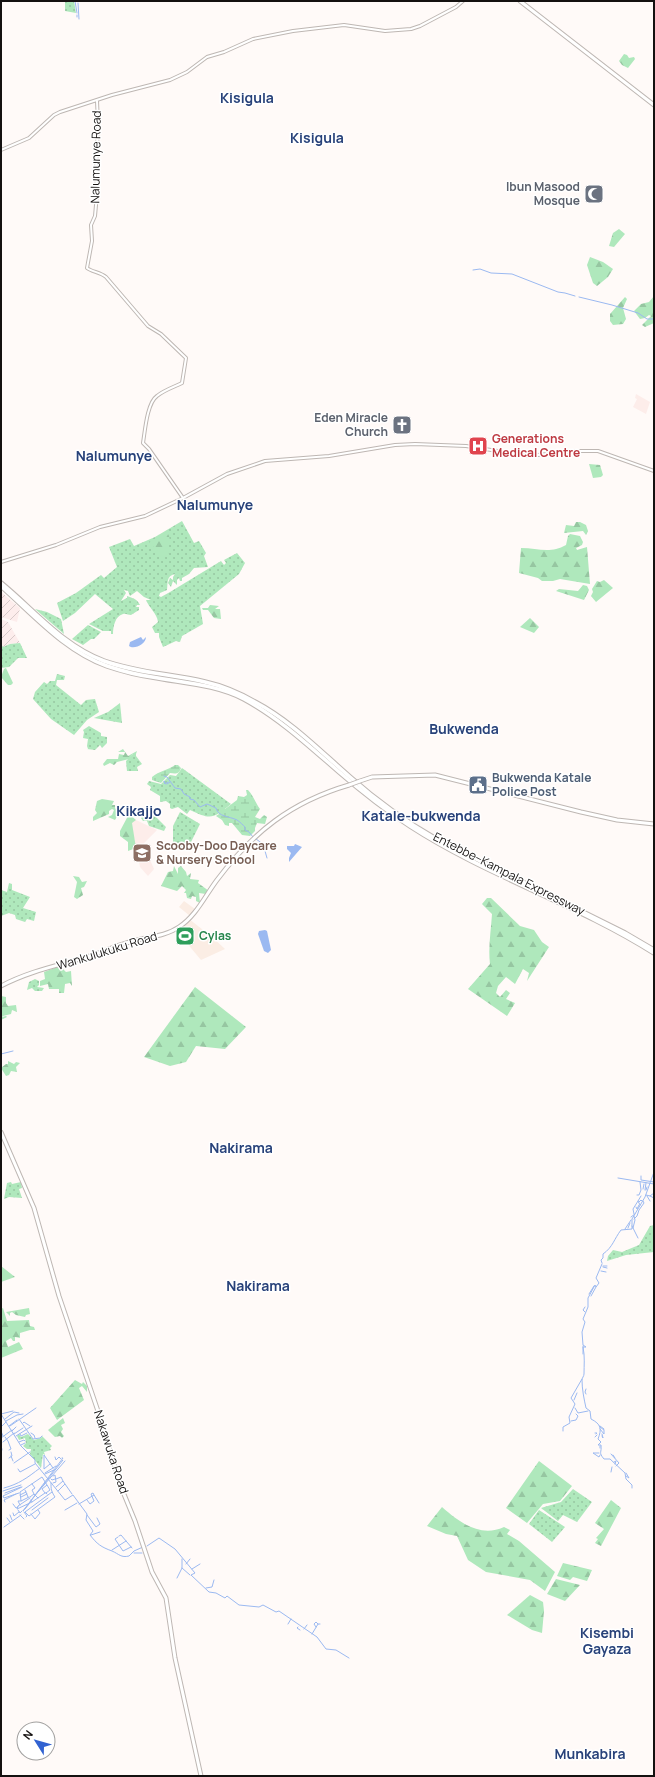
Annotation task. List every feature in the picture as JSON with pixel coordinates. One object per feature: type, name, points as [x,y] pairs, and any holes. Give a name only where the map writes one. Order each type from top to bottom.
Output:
[{"type":"highway","name":"Entebbe–Kampala Expressway","points":[[1,583],[62,636],[74,645],[98,658],[137,671],[217,685],[254,702],[283,720],[377,800],[420,829],[625,933],[654,950]]},
{"type":"highway","name":"Entebbe–Kampala Expressway","points":[[1,586],[62,640],[105,665],[153,678],[207,686],[235,695],[253,704],[279,721],[370,798],[412,827],[451,850],[621,934],[654,953]]},
{"type":"main road","points":[[520,1],[654,105]]},
{"type":"main road","name":"Wankulukuku Road","points":[[1,986],[22,976],[128,942],[167,933],[178,928],[192,915],[215,882],[238,854],[268,825],[295,807],[319,795],[372,777],[435,775],[581,812],[617,820],[654,824]]},
{"type":"main road","name":"Nakawuka Road","points":[[1,1132],[34,1208],[59,1296],[101,1420],[121,1487],[136,1521],[152,1572],[166,1598],[174,1658],[202,1776]]},
{"type":"street","points":[[1,150],[29,138],[55,114],[112,95],[170,80],[187,72],[207,57],[224,52],[253,39],[293,31],[344,25],[377,31],[404,30],[420,26],[456,7],[463,1]]},
{"type":"street","name":"Nalumunye Road","points":[[97,101],[97,194],[94,216],[91,225],[92,237],[88,268],[101,273],[106,277],[148,326],[161,334],[186,358],[182,383],[156,396],[152,402],[149,410],[143,443],[149,449],[183,498]]},
{"type":"street","points":[[1,562],[56,545],[100,527],[141,517],[183,498],[227,474],[264,461],[329,456],[399,444],[466,446],[528,456],[576,451],[598,451],[654,471]]},
{"type":"shaded area","points":[[636,394],[650,402],[646,414],[633,407],[637,399],[635,398]]},
{"type":"shaded area","points":[[1,592],[20,608],[17,622],[1,617]]},
{"type":"shaded area","points":[[1,619],[8,622],[20,643],[10,644],[3,647],[1,644]]},
{"type":"shaded area","name":"Scooby-Doo Daycare & Nursery School","points":[[136,820],[157,830],[143,844],[154,869],[148,876],[140,867],[131,823]]},
{"type":"shaded area","points":[[184,901],[195,909],[190,916],[179,907]]},
{"type":"shaded area","points":[[189,919],[225,949],[201,960],[176,930]]},
{"type":"green space","points":[[65,1],[74,1],[76,13],[65,11]]},
{"type":"green space","points":[[624,54],[629,58],[634,57],[635,59],[628,68],[622,65],[619,61]]},
{"type":"green space","points":[[619,229],[625,234],[614,247],[609,246],[613,233]]},
{"type":"green space","points":[[590,257],[603,262],[613,269],[608,277],[597,286],[593,283],[587,265]]},
{"type":"green space","points":[[654,296],[654,323],[645,327],[642,325],[651,316],[649,315],[640,319],[634,311],[641,304],[649,302]]},
{"type":"green space","points":[[625,297],[627,299],[623,308],[626,319],[623,324],[613,325],[610,321],[610,314]]},
{"type":"green space","points":[[589,464],[600,465],[603,475],[601,477],[593,478]]},
{"type":"green space","points":[[182,521],[194,543],[199,541],[206,553],[204,556],[208,567],[194,568],[189,574],[182,578],[182,581],[180,581],[179,578],[177,580],[177,585],[173,581],[171,587],[168,583],[170,578],[173,580],[175,574],[170,576],[168,580],[167,590],[160,593],[159,596],[161,597],[170,592],[221,561],[224,565],[226,563],[224,560],[237,553],[245,563],[239,574],[200,606],[203,624],[182,636],[180,642],[176,641],[163,647],[159,633],[155,633],[152,627],[158,622],[146,600],[151,600],[144,597],[137,591],[130,596],[128,591],[124,590],[126,593],[121,601],[127,598],[127,596],[133,598],[138,601],[140,605],[137,605],[136,607],[139,607],[139,610],[131,615],[120,615],[116,619],[113,634],[111,634],[111,631],[103,631],[89,624],[113,609],[95,594],[75,613],[63,621],[57,603],[76,593],[101,575],[104,578],[117,567],[109,547],[130,539],[134,546],[155,537]]},
{"type":"green space","points":[[576,522],[586,525],[588,531],[586,535],[583,531],[564,533],[566,525],[574,526]]},
{"type":"green space","points":[[167,532],[170,542],[165,545],[169,553],[162,556],[149,542]]},
{"type":"green space","points":[[570,534],[580,536],[583,542],[582,545],[576,548],[577,550],[587,547],[590,584],[560,579],[553,581],[542,581],[538,578],[519,573],[521,548],[549,550],[560,548],[566,545]]},
{"type":"green space","points":[[604,580],[613,588],[596,602],[591,596],[593,592],[592,589],[597,581],[600,582]]},
{"type":"green space","points":[[583,585],[587,586],[589,590],[584,600],[556,591],[559,589],[578,591]]},
{"type":"green space","points":[[210,605],[219,606],[215,609],[220,609],[221,619],[214,618],[208,610],[203,610],[202,608],[208,608]]},
{"type":"green space","points":[[35,609],[47,612],[61,619],[64,634]]},
{"type":"green space","points":[[530,618],[539,627],[534,633],[520,627]]},
{"type":"green space","points":[[88,625],[101,632],[94,639],[91,639],[83,645],[72,639]]},
{"type":"green space","points":[[20,643],[27,658],[18,658],[9,667],[1,668],[1,644],[3,647],[10,644]]},
{"type":"green space","points":[[6,668],[13,683],[11,685],[8,685],[1,677],[4,669]]},
{"type":"green space","points":[[57,674],[65,676],[64,680],[57,680],[56,685],[81,705],[86,700],[95,699],[99,712],[87,720],[74,735],[51,719],[33,699],[35,692],[44,682],[47,684],[50,681],[55,681]]},
{"type":"green space","points":[[120,703],[122,723],[94,718],[108,712]]},
{"type":"green space","points":[[89,726],[101,733],[101,736],[107,737],[107,743],[102,748],[100,745],[95,750],[87,749],[88,739],[83,738],[83,730]]},
{"type":"green space","points":[[123,749],[128,756],[137,751],[136,754],[133,754],[129,759],[117,762],[114,765],[110,763],[104,766],[103,764],[107,759],[118,759],[119,754],[124,755],[125,752],[118,752]]},
{"type":"green space","points":[[133,754],[136,754],[142,764],[137,767],[138,771],[127,771],[126,761]]},
{"type":"green space","points":[[178,765],[181,768],[178,772],[170,773],[161,783],[152,780],[152,777],[155,775]]},
{"type":"green space","points":[[182,768],[231,804],[216,815],[207,816],[190,810],[187,814],[178,807],[172,809],[170,808],[170,804],[166,801],[160,802],[160,796],[150,790],[151,787],[147,784],[149,781],[161,784],[170,775],[176,776]]},
{"type":"green space","points":[[246,790],[250,792],[260,809],[255,817],[260,819],[264,815],[267,817],[265,824],[257,823],[255,831],[250,836],[242,835],[232,823],[229,823],[229,826],[225,825],[222,820],[216,816],[219,814],[221,807],[225,809],[237,800],[238,796],[244,797],[247,795]]},
{"type":"green space","points":[[102,799],[114,801],[112,805],[115,805],[115,808],[119,813],[115,820],[108,817],[112,815],[114,810],[112,809],[109,811],[109,814],[93,821],[93,817],[97,813],[95,810],[97,801]]},
{"type":"green space","points":[[146,810],[151,812],[166,827],[164,831],[149,826],[147,821],[143,821],[141,818]]},
{"type":"green space","points":[[180,812],[200,824],[187,850],[173,843],[173,826]]},
{"type":"green space","points":[[129,814],[136,820],[132,823],[136,848],[128,851],[128,842],[120,836],[120,831]]},
{"type":"green space","points":[[174,866],[178,874],[178,868],[181,866],[186,872],[187,876],[191,873],[190,879],[199,880],[198,883],[209,891],[206,894],[199,893],[200,903],[196,901],[196,897],[192,896],[191,899],[187,898],[186,893],[184,893],[186,890],[182,886],[177,891],[161,886],[168,872],[173,871]]},
{"type":"green space","points":[[73,876],[79,877],[82,882],[87,881],[84,887],[81,888],[83,895],[77,899],[74,897],[77,882]]},
{"type":"green space","points":[[9,883],[12,884],[12,890],[30,897],[23,908],[36,912],[34,921],[27,919],[25,922],[16,919],[15,915],[9,913],[1,916],[1,890],[7,892]]},
{"type":"green space","points":[[487,898],[491,898],[520,926],[534,930],[542,942],[549,947],[527,981],[529,973],[523,969],[515,984],[506,977],[498,986],[496,993],[500,997],[506,990],[510,993],[506,999],[515,1003],[507,1016],[468,989],[490,964],[489,945],[492,914],[482,904]]},
{"type":"green space","points":[[60,966],[66,972],[71,971],[72,986],[70,983],[65,984],[64,993],[59,993],[59,989],[49,989],[48,984],[40,986],[40,981],[45,979],[44,972]]},
{"type":"green space","points":[[35,979],[39,981],[39,985],[37,987],[44,988],[42,991],[35,991],[32,988],[27,990],[29,982]]},
{"type":"green space","points":[[195,987],[246,1027],[225,1049],[196,1046],[186,1062],[170,1066],[144,1057]]},
{"type":"green space","points":[[1,996],[6,997],[6,1003],[8,1006],[16,1005],[17,1012],[12,1010],[11,1014],[3,1016],[2,1017],[7,1017],[1,1020]]},
{"type":"green space","points":[[8,1061],[14,1064],[16,1062],[20,1063],[16,1067],[17,1072],[11,1071],[9,1075],[6,1076],[1,1068],[8,1064]]},
{"type":"green space","points":[[11,1182],[12,1184],[21,1182],[22,1188],[19,1189],[22,1198],[9,1197],[4,1199],[7,1183]]},
{"type":"green space","points":[[654,1225],[654,1252],[626,1255],[607,1261],[608,1256],[613,1250],[622,1252],[639,1245],[650,1226]]},
{"type":"green space","points":[[1,1266],[15,1277],[1,1282]]},
{"type":"green space","points":[[3,1308],[7,1321],[29,1320],[30,1326],[34,1327],[35,1330],[20,1333],[20,1338],[15,1337],[15,1341],[11,1338],[6,1341],[8,1347],[19,1342],[23,1349],[1,1358],[1,1309]]},
{"type":"green space","points":[[29,1308],[30,1314],[26,1315],[25,1317],[16,1315],[12,1312],[10,1313],[10,1316],[6,1312]]},
{"type":"green space","points":[[75,1380],[82,1384],[83,1382],[87,1386],[87,1392],[82,1386],[79,1388],[84,1400],[57,1420],[50,1408]]},
{"type":"green space","points":[[63,1418],[65,1423],[61,1425],[63,1429],[61,1432],[64,1436],[62,1438],[60,1436],[55,1437],[48,1430]]},
{"type":"green space","points":[[19,1434],[21,1437],[28,1434],[34,1440],[41,1438],[42,1436],[52,1446],[50,1448],[51,1450],[44,1452],[45,1455],[43,1454],[41,1468],[30,1454],[31,1449],[27,1449],[23,1446],[26,1443],[25,1438],[19,1440],[17,1436]]},
{"type":"green space","points":[[539,1461],[572,1486],[560,1501],[543,1504],[527,1523],[506,1508]]},
{"type":"green space","points":[[573,1489],[592,1502],[577,1522],[563,1515],[558,1521],[541,1508],[561,1502]]},
{"type":"green space","points":[[611,1500],[621,1508],[601,1546],[595,1543],[598,1539],[596,1538],[604,1529],[595,1523]]},
{"type":"green space","points":[[442,1507],[455,1518],[470,1527],[487,1531],[504,1527],[510,1530],[507,1534],[519,1541],[555,1572],[545,1591],[530,1580],[486,1572],[468,1560],[457,1536],[446,1534],[427,1526]]},
{"type":"green space","points":[[539,1510],[565,1527],[552,1542],[529,1524]]},
{"type":"green space","points":[[563,1563],[592,1570],[587,1581],[573,1577],[570,1580],[557,1576]]},
{"type":"green space","points":[[556,1579],[580,1585],[565,1601],[547,1594]]},
{"type":"green space","points":[[530,1595],[543,1602],[544,1611],[542,1633],[532,1630],[507,1615]]},
{"type":"water","points":[[141,637],[143,640],[146,637],[142,644],[137,647],[129,646],[130,642]]},
{"type":"water","points":[[295,844],[302,847],[289,862],[291,853],[287,849],[287,846],[294,846]]},
{"type":"water","points":[[259,931],[267,931],[271,950],[268,953],[264,951],[258,934]]},
{"type":"waterway","points":[[75,1],[77,13]]},
{"type":"waterway","points":[[78,3],[79,19]]},
{"type":"waterway","points":[[473,270],[480,269],[491,273],[512,274],[558,292],[575,296]]},
{"type":"waterway","points":[[579,297],[638,313],[647,319],[654,319]]},
{"type":"waterway","points":[[164,776],[167,777],[175,788],[181,789],[184,794],[190,797],[190,799],[194,800],[200,807],[207,804],[216,808],[221,815],[237,820],[253,837]]},
{"type":"waterway","points":[[165,783],[164,781],[165,784],[168,782]]},
{"type":"waterway","points":[[256,839],[263,844],[267,858]]},
{"type":"waterway","points":[[1,1054],[13,1051]]},
{"type":"waterway","points":[[602,1263],[601,1260],[603,1258],[603,1254],[611,1246],[621,1230],[632,1229],[632,1219],[645,1197],[654,1172]]},
{"type":"waterway","points":[[641,1176],[641,1180],[654,1182]]},
{"type":"waterway","points":[[618,1178],[654,1184]]},
{"type":"waterway","points":[[637,1195],[639,1195],[641,1190],[640,1182]]},
{"type":"waterway","points":[[645,1190],[646,1183]]},
{"type":"waterway","points":[[643,1189],[644,1184]]},
{"type":"waterway","points":[[646,1195],[650,1196],[654,1193]]},
{"type":"waterway","points":[[640,1205],[638,1201],[641,1196]]},
{"type":"waterway","points":[[647,1196],[650,1201]]},
{"type":"waterway","points":[[650,1196],[654,1198]]},
{"type":"waterway","points":[[639,1202],[641,1200],[642,1201]]},
{"type":"waterway","points":[[634,1214],[633,1209],[638,1201]]},
{"type":"waterway","points":[[634,1219],[644,1203],[643,1201]]},
{"type":"waterway","points":[[636,1207],[637,1209],[639,1205]]},
{"type":"waterway","points":[[631,1217],[635,1214]]},
{"type":"waterway","points":[[633,1228],[635,1220],[634,1216]]},
{"type":"waterway","points":[[625,1229],[631,1220]]},
{"type":"waterway","points":[[628,1228],[630,1223]]},
{"type":"waterway","points":[[632,1226],[638,1238]]},
{"type":"waterway","points":[[602,1264],[596,1278],[599,1283],[596,1287],[595,1285],[588,1298],[588,1307],[583,1319],[585,1322],[582,1332],[583,1345],[586,1347],[583,1347],[583,1390],[586,1408],[590,1411],[591,1419],[600,1427],[598,1439],[601,1442],[598,1445],[601,1445],[601,1455],[604,1459],[610,1459],[625,1473],[626,1479],[632,1485],[632,1488]]},
{"type":"waterway","points":[[603,1267],[607,1268]]},
{"type":"waterway","points":[[601,1271],[606,1272]]},
{"type":"waterway","points":[[589,1294],[594,1286]]},
{"type":"waterway","points":[[591,1296],[596,1287]]},
{"type":"waterway","points":[[585,1307],[583,1310],[585,1312]]},
{"type":"waterway","points":[[583,1346],[583,1354]]},
{"type":"waterway","points":[[563,1431],[563,1427],[570,1423],[569,1417],[575,1404],[571,1398],[582,1379]]},
{"type":"waterway","points":[[586,1389],[586,1394]]},
{"type":"waterway","points":[[574,1400],[577,1393]]},
{"type":"waterway","points":[[10,1426],[36,1408]]},
{"type":"waterway","points":[[575,1408],[578,1413],[588,1411]]},
{"type":"waterway","points":[[1,1414],[13,1411]]},
{"type":"waterway","points":[[5,1419],[14,1412],[19,1413]]},
{"type":"waterway","points":[[1,1414],[21,1446],[35,1460],[35,1463],[65,1500],[73,1495],[87,1514],[86,1520],[93,1531],[90,1535],[97,1543],[124,1556],[129,1556],[134,1551],[143,1547]]},
{"type":"waterway","points":[[6,1421],[17,1415],[23,1414]]},
{"type":"waterway","points":[[571,1421],[576,1420],[578,1416],[576,1414]]},
{"type":"waterway","points":[[19,1419],[33,1439],[40,1438],[42,1436]]},
{"type":"waterway","points":[[9,1426],[17,1420]]},
{"type":"waterway","points":[[1,1427],[6,1422]]},
{"type":"waterway","points":[[23,1423],[24,1422],[30,1426]]},
{"type":"waterway","points":[[16,1436],[32,1426]]},
{"type":"waterway","points":[[600,1426],[604,1429]]},
{"type":"waterway","points":[[12,1431],[16,1427]]},
{"type":"waterway","points":[[600,1427],[604,1430],[604,1434],[600,1429]]},
{"type":"waterway","points":[[14,1434],[23,1428]]},
{"type":"waterway","points":[[1,1438],[12,1430]]},
{"type":"waterway","points":[[1,1431],[3,1436]]},
{"type":"waterway","points":[[3,1442],[14,1433]]},
{"type":"waterway","points":[[20,1434],[21,1436],[27,1433]]},
{"type":"waterway","points":[[31,1433],[35,1438]]},
{"type":"waterway","points":[[602,1434],[603,1438],[602,1436]]},
{"type":"waterway","points":[[5,1437],[11,1449],[9,1450]]},
{"type":"waterway","points":[[19,1442],[25,1441]]},
{"type":"waterway","points":[[21,1445],[25,1443]]},
{"type":"waterway","points":[[1,1454],[2,1449]]},
{"type":"waterway","points":[[9,1458],[12,1456],[11,1452]]},
{"type":"waterway","points":[[14,1463],[30,1452]]},
{"type":"waterway","points":[[599,1453],[593,1453],[599,1457],[600,1455]]},
{"type":"waterway","points":[[611,1454],[619,1463],[616,1466]]},
{"type":"waterway","points":[[50,1464],[44,1469],[44,1455],[53,1468]]},
{"type":"waterway","points":[[11,1456],[13,1461]]},
{"type":"waterway","points":[[55,1457],[56,1460],[59,1457],[61,1459]]},
{"type":"waterway","points":[[62,1458],[23,1511],[63,1460],[62,1461]]},
{"type":"waterway","points":[[37,1493],[65,1461]]},
{"type":"waterway","points":[[614,1462],[616,1461],[615,1464]]},
{"type":"waterway","points":[[18,1469],[20,1472],[35,1464]]},
{"type":"waterway","points":[[45,1473],[56,1466]]},
{"type":"waterway","points":[[611,1472],[612,1467]]},
{"type":"waterway","points":[[4,1488],[14,1485],[40,1468]]},
{"type":"waterway","points":[[45,1474],[54,1470]]},
{"type":"waterway","points":[[626,1473],[629,1478],[626,1476]]},
{"type":"waterway","points":[[53,1476],[55,1475],[56,1482],[53,1483]]},
{"type":"waterway","points":[[29,1497],[21,1501],[20,1492],[42,1477],[47,1485]]},
{"type":"waterway","points":[[56,1479],[61,1477],[63,1481]]},
{"type":"waterway","points":[[51,1479],[55,1479]]},
{"type":"waterway","points":[[56,1487],[63,1481],[65,1484]]},
{"type":"waterway","points":[[51,1483],[55,1497],[29,1516],[25,1512],[52,1492]]},
{"type":"waterway","points":[[32,1484],[35,1488],[32,1490],[34,1494]]},
{"type":"waterway","points":[[58,1491],[65,1484],[72,1494]]},
{"type":"waterway","points":[[3,1491],[21,1485]]},
{"type":"waterway","points":[[46,1493],[42,1489],[47,1485],[50,1490],[46,1493],[47,1494]]},
{"type":"waterway","points":[[5,1493],[21,1487]]},
{"type":"waterway","points":[[19,1493],[4,1498],[3,1496],[22,1487]]},
{"type":"waterway","points":[[25,1490],[28,1497]]},
{"type":"waterway","points":[[20,1495],[26,1492]]},
{"type":"waterway","points":[[31,1500],[32,1502],[45,1493]]},
{"type":"waterway","points":[[87,1500],[90,1504],[94,1501],[91,1494],[93,1493],[94,1495]]},
{"type":"waterway","points":[[5,1502],[4,1500],[16,1494]]},
{"type":"waterway","points":[[21,1497],[27,1494]]},
{"type":"waterway","points":[[30,1497],[34,1494],[38,1498]]},
{"type":"waterway","points":[[79,1504],[94,1495],[99,1503]]},
{"type":"waterway","points":[[30,1498],[18,1506],[17,1509],[32,1502]]},
{"type":"waterway","points":[[32,1510],[48,1498]]},
{"type":"waterway","points":[[20,1505],[18,1501],[21,1501]]},
{"type":"waterway","points":[[65,1510],[77,1503]]},
{"type":"waterway","points":[[13,1504],[16,1508],[18,1507]]},
{"type":"waterway","points":[[25,1509],[29,1504]]},
{"type":"waterway","points":[[18,1510],[20,1513],[22,1511]]},
{"type":"waterway","points":[[31,1514],[35,1519],[40,1513],[38,1510]]},
{"type":"waterway","points":[[13,1513],[14,1516],[19,1512]]},
{"type":"waterway","points":[[24,1512],[27,1516],[26,1517]]},
{"type":"waterway","points":[[10,1515],[12,1520]]},
{"type":"waterway","points":[[20,1515],[24,1519]]},
{"type":"waterway","points":[[4,1527],[21,1515]]},
{"type":"waterway","points":[[87,1515],[96,1527],[100,1524],[97,1518]]},
{"type":"waterway","points":[[7,1518],[10,1522]]},
{"type":"waterway","points":[[91,1535],[100,1532]]},
{"type":"waterway","points":[[119,1536],[121,1535],[132,1548]]},
{"type":"waterway","points":[[118,1537],[115,1539],[123,1551],[131,1547]]},
{"type":"waterway","points":[[147,1546],[159,1538],[175,1549],[195,1573],[191,1575],[209,1592],[216,1593],[225,1598],[227,1596],[239,1605],[259,1607],[263,1605],[276,1612],[279,1611],[317,1637],[326,1649],[336,1650],[349,1658]]},
{"type":"waterway","points":[[112,1550],[126,1541]]},
{"type":"waterway","points":[[134,1553],[142,1553]]},
{"type":"waterway","points":[[177,1578],[182,1568],[182,1559]]},
{"type":"waterway","points":[[186,1564],[190,1559]]},
{"type":"waterway","points":[[192,1569],[200,1564]]},
{"type":"waterway","points":[[182,1568],[190,1575]]},
{"type":"waterway","points":[[206,1588],[212,1587],[214,1580]]},
{"type":"waterway","points":[[288,1624],[291,1619]]},
{"type":"waterway","points":[[316,1627],[314,1624],[316,1622],[318,1624]]},
{"type":"waterway","points":[[312,1634],[318,1624],[320,1624]]},
{"type":"waterway","points":[[304,1629],[307,1625]]},
{"type":"waterway","points":[[298,1627],[297,1628],[300,1630]]},
{"type":"place","name":"Ibun Masood Mosque","points":[[594,194]]},
{"type":"place","name":"Eden Miracle Church","points":[[402,425]]},
{"type":"place","name":"Generations Medical Centre","points":[[478,446]]},
{"type":"place","name":"Bukwenda Katale Police Post","points":[[478,785]]},
{"type":"place","name":"Scooby-Doo Daycare & Nursery School","points":[[142,853]]},
{"type":"place","name":"Cylas","points":[[185,936]]},
{"type":"district","name":"Kisigula","points":[[247,98]]},
{"type":"district","name":"Kisigula","points":[[317,138]]},
{"type":"district","name":"Nalumunye","points":[[114,456]]},
{"type":"district","name":"Nalumunye","points":[[215,505]]},
{"type":"district","name":"Bukwenda","points":[[464,729]]},
{"type":"district","name":"Kikajjo","points":[[139,811]]},
{"type":"district","name":"Katale-bukwenda","points":[[421,816]]},
{"type":"district","name":"Nakirama","points":[[241,1148]]},
{"type":"district","name":"Nakirama","points":[[258,1286]]},
{"type":"district","name":"Kisembi Gayaza","points":[[607,1642]]},
{"type":"district","name":"Munkabira","points":[[590,1754]]}]
